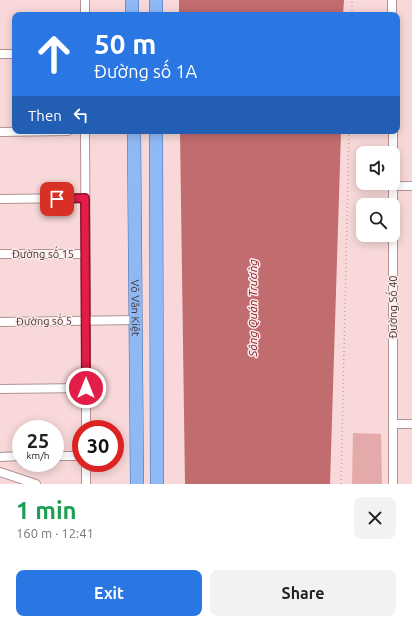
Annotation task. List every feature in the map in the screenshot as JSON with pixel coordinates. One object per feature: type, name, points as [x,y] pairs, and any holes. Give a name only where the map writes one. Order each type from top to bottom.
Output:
[{"type":"main road","points":[[132,0],[132,12]]},
{"type":"main road","points":[[156,0],[156,12]]},
{"type":"main road","name":"Võ Văn Kiệt","points":[[134,134],[137,484]]},
{"type":"main road","name":"Võ Văn Kiệt","points":[[156,134],[157,484]]},
{"type":"street","points":[[85,0],[85,12]]},
{"type":"street","points":[[392,0],[392,12]]},
{"type":"street","points":[[0,54],[12,54]]},
{"type":"street","points":[[0,132],[12,132]]},
{"type":"street","points":[[85,134],[86,420]]},
{"type":"street","name":"Đường Số 40","points":[[393,134],[393,146]]},
{"type":"street","points":[[400,186],[412,186]]},
{"type":"street","name":"Đường Số 40","points":[[393,484],[394,190]]},
{"type":"street","points":[[0,200],[85,198]]},
{"type":"street","name":"Đường số 15","points":[[0,254],[85,254]]},
{"type":"street","name":"Đường số 5","points":[[0,322],[136,320]]},
{"type":"street","points":[[0,389],[86,388]]},
{"type":"street","points":[[393,424],[412,424]]},
{"type":"street","points":[[0,457],[12,456]]},
{"type":"street","points":[[0,472],[36,484]]},
{"type":"street","points":[[86,472],[86,484]]},
{"type":"path","points":[[352,0],[352,12]]},
{"type":"path","points":[[341,484],[349,134]]},
{"type":"shaded area","points":[[353,433],[381,434],[382,484],[352,484]]},
{"type":"water","points":[[179,0],[344,0],[343,12],[179,12]]},
{"type":"water","name":"Sông Quán Trường","points":[[180,134],[341,134],[330,484],[185,484]]},
{"type":"route","points":[[57,199],[85,198],[86,388]]}]
